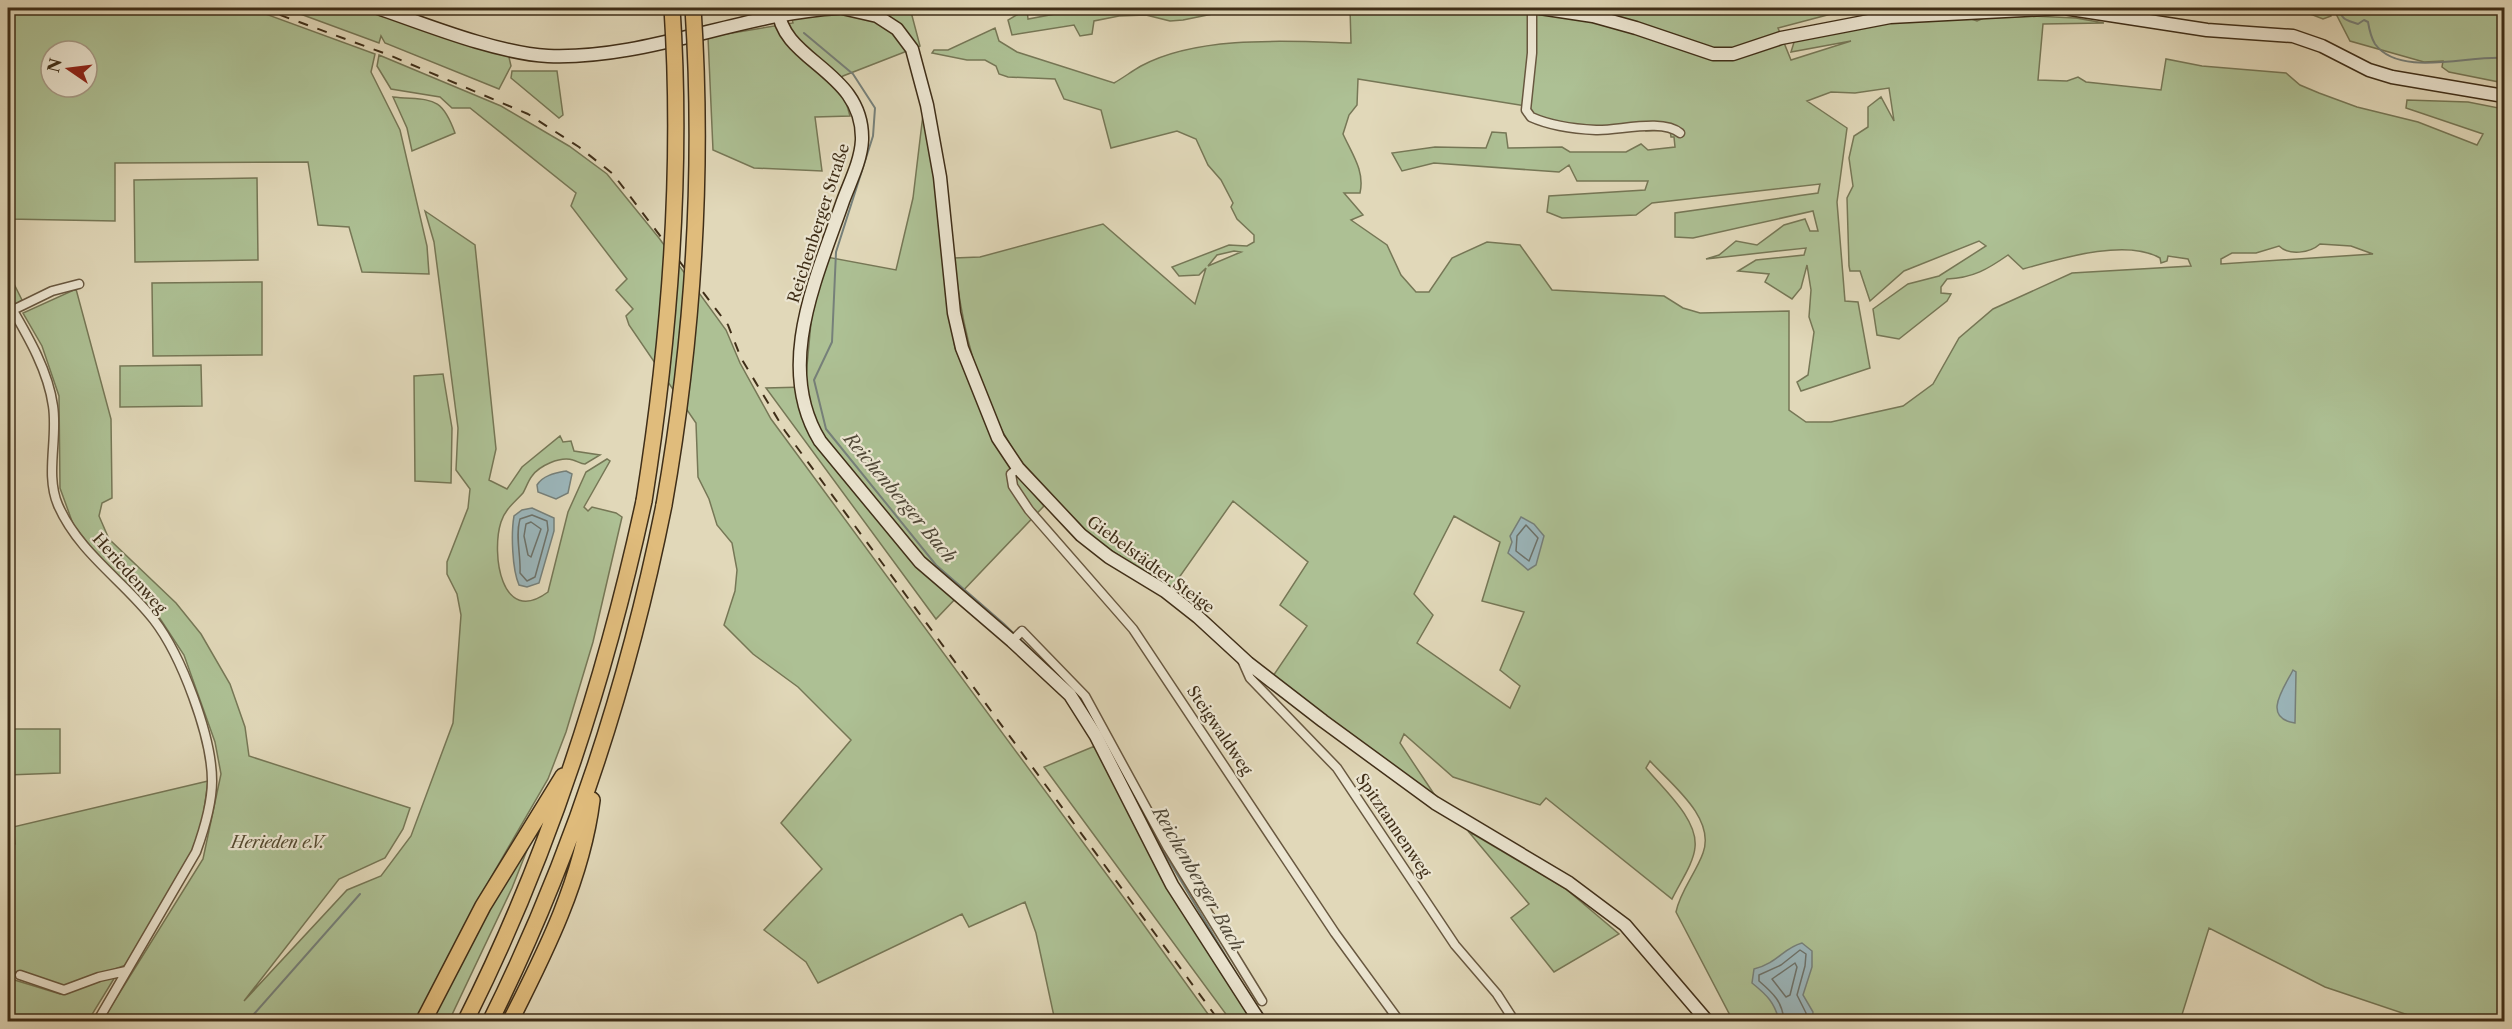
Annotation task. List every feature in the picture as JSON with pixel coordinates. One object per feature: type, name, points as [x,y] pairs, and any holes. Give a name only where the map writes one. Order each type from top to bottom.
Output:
[{"type":"highway","points":[[465,1022],[528,885],[576,755],[624,593],[644,501],[659,406],[675,237],[675,89],[672,8]]},
{"type":"highway","points":[[490,1022],[547,900],[597,764],[627,667],[664,504],[680,410],[696,238],[699,166],[693,8]]},
{"type":"highway","points":[[423,1022],[483,906],[576,755]]},
{"type":"highway","points":[[510,1022],[568,896],[589,825],[597,764]]},
{"type":"main road","points":[[378,8],[503,48],[546,56],[574,56],[619,50],[779,12],[841,8]]},
{"type":"main road","name":"Giebelstädter Steige","points":[[841,8],[877,16],[897,29],[912,49],[927,105],[940,177],[954,313],[962,348],[998,438],[1018,468],[1081,535],[1109,557],[1173,597],[1323,722],[1435,803],[1569,883],[1625,926],[1708,1022]]},
{"type":"main road","points":[[1540,8],[1593,16],[1713,54],[1734,54],[1781,38],[1890,17],[2064,8],[2207,30],[2293,36],[2322,46],[2369,70],[2392,77],[2505,96]]},
{"type":"main road","name":"Reichenberger Straße","points":[[779,12],[787,37],[839,82],[852,99],[861,128],[858,159],[807,311],[799,361],[800,395],[807,420],[820,441],[920,562],[1015,638],[1070,695],[1096,736],[1260,1022]]},
{"type":"street","points":[[1532,8],[1532,53],[1526,110],[1531,117],[1571,128],[1598,130],[1668,127],[1680,132]]},
{"type":"street","points":[[13,310],[52,291],[79,284]]},
{"type":"street","name":"Heriedenweg","points":[[8,302],[46,378],[53,406],[53,476],[57,503],[70,528],[96,562],[155,621],[178,661],[208,740],[212,782],[205,825],[196,852],[97,1022]]},
{"type":"street","name":"Steigwaldweg","points":[[1018,468],[1011,474],[1013,486],[1029,510],[1133,629],[1335,933],[1400,1022]]},
{"type":"street","name":"Spitztannenweg","points":[[1239,654],[1250,678],[1337,768],[1455,945],[1497,994],[1515,1022]]},
{"type":"street","name":"Reichenberger Straße","points":[[1162,851],[1262,1001]]},
{"type":"street","points":[[20,975],[64,990],[99,977],[126,972]]},
{"type":"green space","points":[[8,8],[249,8],[375,54],[371,72],[400,130],[427,246],[429,274],[362,272],[349,227],[318,225],[308,162],[115,163],[115,221],[8,219]]},
{"type":"green space","points":[[284,8],[365,8],[508,53],[511,66],[499,89],[385,43],[381,36],[379,43]]},
{"type":"green space","points":[[789,8],[910,8],[920,46],[843,76],[834,84],[846,102],[850,116],[815,117],[822,171],[754,168],[713,150],[708,37],[793,23]]},
{"type":"green space","points":[[1087,8],[1242,8],[1170,21],[1146,15],[1119,16],[1094,21],[1092,34],[1080,36],[1074,25],[1012,35],[1008,20],[1027,9],[1028,19]]},
{"type":"green space","points":[[1350,8],[1840,8],[1831,14],[1778,28],[1791,60],[1851,41],[1791,52],[1795,39],[1868,20],[1866,10],[1862,8],[1877,8],[1881,18],[1954,13],[1977,21],[1984,18],[2032,16],[2076,18],[2104,23],[2043,24],[2038,80],[2067,81],[2078,77],[2086,82],[2161,90],[2166,59],[2202,66],[2286,73],[2300,85],[2319,93],[2357,107],[2418,122],[2477,145],[2483,134],[2406,108],[2407,100],[2468,102],[2504,109],[2504,1021],[2426,1021],[2325,987],[2209,928],[2180,1021],[1733,1021],[1676,912],[1703,853],[1705,840],[1703,827],[1689,802],[1650,761],[1646,768],[1678,805],[1691,826],[1694,836],[1695,847],[1692,860],[1672,899],[1546,798],[1540,805],[1453,777],[1404,734],[1400,743],[1436,797],[1273,676],[1307,626],[1280,605],[1308,562],[1233,501],[1171,589],[1084,530],[1054,502],[1029,472],[1008,441],[991,408],[977,373],[967,337],[954,258],[980,257],[1103,224],[1195,304],[1206,268],[1199,275],[1179,276],[1172,267],[1229,245],[1247,246],[1254,242],[1254,235],[1237,219],[1231,207],[1233,203],[1221,180],[1208,165],[1196,139],[1177,131],[1111,148],[1101,110],[1064,99],[1055,79],[1008,77],[999,74],[996,66],[985,60],[967,60],[932,53],[934,50],[948,50],[995,28],[999,41],[1017,52],[1114,83],[1141,66],[1189,49],[1244,42],[1351,43]],"holes":[[[1358,79],[1526,106],[1537,120],[1598,130],[1647,127],[1646,131],[1670,130],[1671,137],[1674,137],[1675,147],[1648,150],[1641,144],[1626,152],[1570,152],[1562,147],[1508,148],[1506,133],[1492,132],[1486,148],[1435,147],[1392,153],[1402,171],[1434,163],[1559,172],[1569,165],[1577,181],[1648,181],[1645,190],[1549,196],[1547,212],[1562,218],[1636,215],[1652,203],[1820,184],[1818,193],[1675,213],[1675,237],[1693,238],[1813,211],[1818,231],[1810,231],[1805,219],[1784,225],[1757,245],[1736,241],[1719,255],[1706,259],[1806,248],[1804,255],[1756,260],[1738,271],[1769,274],[1765,282],[1792,299],[1801,288],[1807,265],[1811,290],[1809,317],[1814,332],[1808,375],[1797,382],[1801,391],[1870,368],[1858,302],[1845,301],[1837,202],[1847,128],[1807,101],[1831,92],[1855,93],[1889,88],[1894,121],[1881,97],[1868,107],[1868,127],[1854,136],[1849,158],[1853,186],[1847,198],[1849,266],[1850,271],[1860,271],[1870,301],[1904,271],[1979,241],[1986,246],[1939,276],[1908,284],[1873,309],[1877,335],[1899,339],[1947,301],[1951,294],[1941,293],[1941,287],[1947,279],[1980,272],[2008,255],[2023,269],[2073,256],[2111,250],[2146,252],[2160,258],[2161,263],[2167,261],[2168,256],[2188,259],[2191,266],[2072,273],[1993,309],[1959,338],[1933,384],[1903,406],[1831,422],[1806,422],[1789,410],[1789,311],[1700,313],[1683,308],[1664,296],[1552,290],[1520,245],[1487,242],[1452,258],[1429,292],[1416,292],[1401,275],[1387,245],[1351,220],[1363,215],[1344,193],[1360,193],[1361,177],[1343,134],[1349,115],[1357,105]],[[2320,244],[2351,246],[2373,254],[2221,264],[2221,259],[2232,253],[2256,253],[2279,246],[2288,251],[2299,252]],[[1234,251],[1241,252],[1208,266],[1217,255]],[[1454,516],[1500,542],[1482,601],[1524,612],[1500,670],[1520,686],[1510,708],[1417,643],[1433,615],[1414,594]]]},
{"type":"green space","points":[[2295,8],[2329,8],[2331,16],[2323,19]]},
{"type":"green space","points":[[2333,8],[2504,8],[2504,83],[2449,72],[2442,67],[2443,61],[2424,62],[2350,41]]},
{"type":"green space","points":[[379,55],[501,106],[569,146],[607,174],[659,238],[726,330],[740,363],[771,419],[1213,1021],[1055,1021],[1036,933],[1025,902],[969,927],[962,914],[818,983],[806,962],[764,930],[822,869],[781,823],[851,740],[798,687],[753,654],[724,625],[735,591],[737,570],[732,543],[717,525],[709,499],[698,477],[696,423],[629,325],[626,316],[633,309],[616,290],[627,279],[571,206],[576,193],[470,108],[452,108],[440,97],[391,89],[377,66]]},
{"type":"green space","points":[[512,71],[557,71],[563,115],[559,118],[511,78]]},
{"type":"green space","points":[[393,97],[433,102],[445,111],[455,133],[412,151],[407,128]]},
{"type":"green space","points":[[924,106],[936,178],[944,275],[955,348],[996,445],[1010,467],[1044,506],[936,619],[766,388],[805,387],[812,312],[827,257],[896,270],[913,198]]},
{"type":"green space","points":[[257,178],[258,260],[135,262],[134,180]]},
{"type":"green space","name":"Herieden e.V.","points":[[425,211],[475,245],[496,449],[489,480],[507,489],[522,467],[560,436],[563,442],[571,441],[574,451],[600,455],[585,464],[562,459],[545,465],[535,472],[523,493],[505,513],[498,535],[499,567],[503,582],[510,593],[519,600],[532,600],[548,592],[568,512],[586,472],[607,459],[610,461],[584,507],[588,511],[592,507],[616,513],[622,517],[593,642],[566,732],[548,779],[490,879],[416,1021],[102,1021],[203,859],[221,774],[215,742],[184,655],[159,617],[99,558],[73,524],[60,488],[59,396],[42,346],[23,313],[76,289],[111,419],[112,498],[102,503],[99,516],[109,539],[176,603],[201,634],[230,684],[245,727],[249,756],[410,808],[403,829],[385,858],[339,879],[244,1001],[347,890],[381,876],[411,836],[453,723],[461,615],[457,594],[447,574],[447,562],[468,508],[470,489],[456,470],[458,428],[434,242]]},
{"type":"green space","points":[[8,272],[22,300],[13,306],[8,296]]},
{"type":"green space","points":[[262,282],[262,355],[153,356],[152,283]]},
{"type":"green space","points":[[201,365],[202,406],[120,407],[120,366]]},
{"type":"green space","points":[[443,374],[452,428],[451,483],[415,481],[414,376]]},
{"type":"green space","points":[[8,729],[60,729],[60,773],[8,775]]},
{"type":"green space","points":[[1095,746],[1256,1021],[1231,1021],[1044,767]]},
{"type":"green space","points":[[208,781],[202,824],[193,851],[126,965],[64,987],[8,970],[8,846],[15,844],[13,827]]},
{"type":"green space","points":[[535,830],[512,888],[449,1021],[430,1022],[489,909]]},
{"type":"green space","points":[[1468,831],[1566,889],[1619,934],[1554,972],[1511,918],[1529,904]]},
{"type":"green space","points":[[115,977],[88,1021],[8,1022],[8,978],[60,994],[96,980]]},
{"type":"water","points":[[566,471],[572,474],[568,493],[556,499],[538,492],[537,485],[543,479]]},
{"type":"water","points":[[532,508],[554,518],[554,531],[539,583],[527,587],[519,585],[515,570],[513,523],[514,516],[522,510]]},
{"type":"water","points":[[1521,517],[1534,524],[1544,536],[1536,565],[1528,570],[1508,553],[1512,542],[1510,536]]},
{"type":"water","points":[[2293,670],[2296,672],[2295,723],[2285,720],[2279,715],[2277,709],[2281,693]]},
{"type":"water","points":[[1802,943],[1812,951],[1812,967],[1803,995],[1813,1012],[1812,1021],[1779,1021],[1770,1000],[1752,983],[1754,969],[1769,963],[1790,948]]},
{"type":"waterway","points":[[698,12],[712,8]]},
{"type":"waterway","points":[[2339,8],[2343,18],[2348,21],[2358,24],[2364,20],[2368,22],[2375,44],[2386,54],[2401,60],[2436,63],[2504,58]]},
{"type":"waterway","name":"Reichenberger Bach","points":[[804,33],[853,74],[875,108],[873,136],[836,252],[832,342],[814,380],[826,429],[936,565],[1004,624],[1069,687]]},
{"type":"waterway","name":"Reichenberger Bach","points":[[1149,827],[1246,990]]},
{"type":"waterway","points":[[254,1014],[360,894]]},
{"type":"waterway","name":"Reichenberger Bach","points":[[1254,1002],[1269,1022]]},
{"type":"railway","points":[[261,8],[389,55],[528,114],[579,147],[613,174],[728,325],[741,358],[785,431],[1220,1022]]}]
